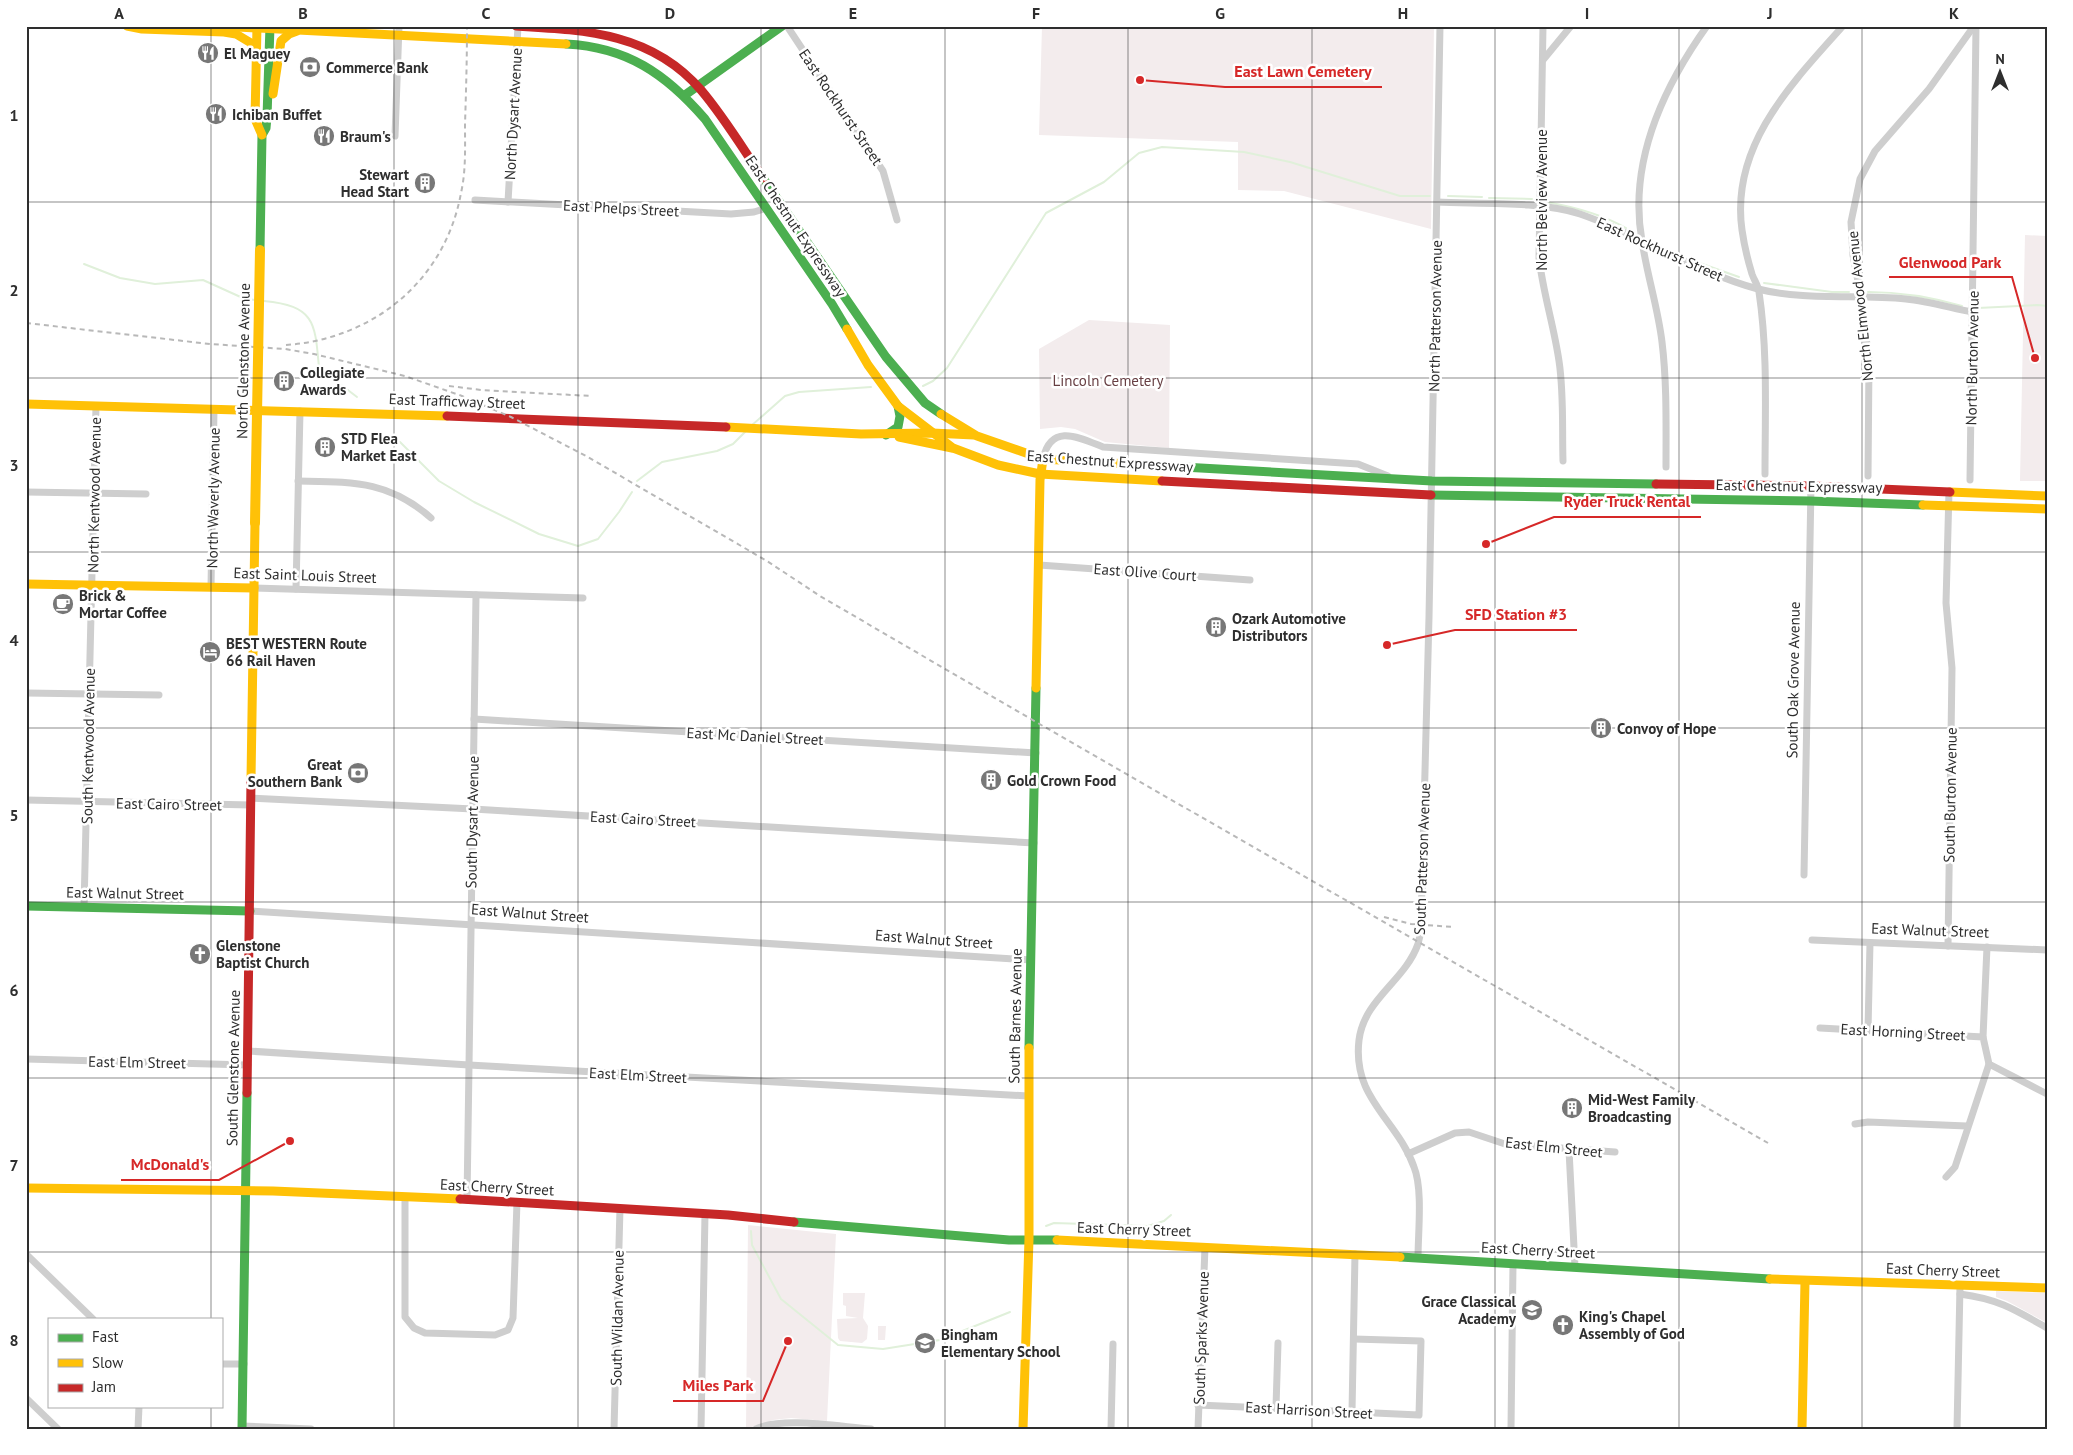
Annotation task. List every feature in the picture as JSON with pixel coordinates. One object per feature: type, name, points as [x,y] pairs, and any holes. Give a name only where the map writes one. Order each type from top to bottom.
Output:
[{"type":"main road","points":[[127,26],[142,29],[236,34],[251,43],[256,60]]},
{"type":"main road","name":"East Chestnut Expressway","points":[[218,26],[303,30],[399,30],[596,46],[647,66],[685,94],[705,119],[832,304],[868,365],[898,406],[953,448],[998,465],[1040,474],[1431,495],[1810,500],[2047,509]]},
{"type":"main road","name":"East Chestnut Expressway","points":[[517,26],[594,31],[623,39],[657,54],[680,70],[697,86],[718,113],[898,373],[925,403],[950,421],[977,436],[1043,459],[1432,481],[1810,486],[2047,496]]},
{"type":"main road","points":[[685,94],[782,26]]},
{"type":"main road","name":"North Glenstone Avenue","points":[[254,588],[262,135],[255,119],[257,27]]},
{"type":"main road","name":"North Glenstone Avenue","points":[[262,135],[266,128],[267,117],[270,27]]},
{"type":"main road","points":[[267,117],[272,99],[281,41],[289,34],[303,30]]},
{"type":"main road","name":"East Trafficway Street","points":[[26,404],[594,420],[757,430],[886,435],[952,432],[977,436]]},
{"type":"main road","points":[[886,435],[898,427],[900,416],[898,406]]},
{"type":"main road","name":"East Trafficway Street","points":[[886,435],[953,448]]},
{"type":"main road","name":"South Barnes Avenue","points":[[1024,1429],[1029,1239],[1028,1096],[1040,474],[1043,459]]},
{"type":"main road","name":"East Saint Louis Street","points":[[26,584],[254,588]]},
{"type":"main road","name":"South Glenstone Avenue","points":[[242,1428],[254,588]]},
{"type":"main road","name":"East Walnut Street","points":[[26,906],[250,911]]},
{"type":"main road","name":"East Cherry Street","points":[[26,1188],[246,1190],[517,1202],[705,1214],[833,1226],[966,1235],[980,1232],[1009,1234],[1029,1239],[1355,1254],[1960,1290],[2047,1288]]},
{"type":"main road","points":[[1802,1429],[1805,1280]]},
{"type":"street","name":"North Dysart Avenue","points":[[508,202],[517,26]]},
{"type":"street","name":"East Rockhurst Street","points":[[787,26],[883,171],[897,220]]},
{"type":"street","name":"North Patterson Avenue","points":[[1429,605],[1440,26]]},
{"type":"street","name":"North Belview Avenue","points":[[1543,26],[1540,207],[1541,276],[1556,341],[1561,379],[1563,461]]},
{"type":"street","points":[[1542,61],[1571,26]]},
{"type":"street","points":[[1666,467],[1665,380],[1662,340],[1641,240],[1638,199],[1645,150],[1660,104],[1684,58],[1707,26]]},
{"type":"street","points":[[1765,474],[1765,347],[1759,289],[1752,274],[1742,229],[1741,202],[1747,166],[1767,118],[1792,84],[1843,26]]},
{"type":"street","name":"North Elmwood Avenue","points":[[1868,476],[1869,361],[1861,297],[1853,255],[1851,222],[1860,179],[1875,150],[1929,89],[1975,26]]},
{"type":"street","name":"North Burton Avenue","points":[[1970,480],[1975,26]]},
{"type":"street","points":[[394,136],[399,30]]},
{"type":"street","points":[[1962,44],[1976,48]]},
{"type":"street","name":"East Phelps Street","points":[[475,200],[731,214],[754,212],[767,208]]},
{"type":"street","name":"East Rockhurst Street","points":[[1437,202],[1540,207],[1579,214],[1641,240],[1700,269],[1759,289],[1813,296],[1906,299],[1972,312]]},
{"type":"street","name":"North Kentwood Avenue","points":[[92,585],[96,406]]},
{"type":"street","name":"North Waverly Avenue","points":[[211,587],[214,409]]},
{"type":"street","points":[[296,589],[300,411]]},
{"type":"street","points":[[1043,459],[1046,445],[1055,437],[1066,436],[1084,439],[1103,447],[1358,464],[1396,479]]},
{"type":"street","points":[[298,481],[356,482],[370,485],[413,504],[432,518]]},
{"type":"street","name":"South Oak Grove Avenue","points":[[1804,875],[1810,486]]},
{"type":"street","points":[[1949,491],[1949,505]]},
{"type":"street","points":[[26,492],[146,494]]},
{"type":"street","name":"South Burton Avenue","points":[[1948,946],[1952,644],[1946,603],[1949,505]]},
{"type":"street","name":"East Olive Court","points":[[1039,565],[1250,580]]},
{"type":"street","name":"South Kentwood Avenue","points":[[84,907],[92,585]]},
{"type":"street","name":"East Saint Louis Street","points":[[254,588],[582,598]]},
{"type":"street","name":"South Dysart Avenue","points":[[467,1200],[476,595]]},
{"type":"street","name":"South Patterson Avenue","points":[[1418,1258],[1418,1185],[1415,1168],[1364,1086],[1359,1060],[1359,1041],[1363,1021],[1374,1003],[1399,975],[1419,942],[1424,872],[1429,605]]},
{"type":"street","points":[[26,693],[159,695]]},
{"type":"street","name":"East Mc Daniel Street","points":[[474,720],[1036,753]]},
{"type":"street","name":"East Cairo Street","points":[[26,800],[251,802],[473,809],[1034,843]]},
{"type":"street","name":"East Walnut Street","points":[[250,911],[1031,960]]},
{"type":"street","name":"East Walnut Street","points":[[1812,940],[2047,950]]},
{"type":"street","points":[[1868,1030],[1870,943]]},
{"type":"street","points":[[1983,1037],[1987,948]]},
{"type":"street","name":"East Horning Street","points":[[1820,1028],[1983,1037],[1989,1064]]},
{"type":"street","name":"East Elm Street","points":[[248,1051],[1028,1096]]},
{"type":"street","name":"East Elm Street","points":[[26,1059],[248,1064]]},
{"type":"street","points":[[1946,1177],[1955,1167],[1989,1064],[2047,1094]]},
{"type":"street","points":[[1856,1124],[1868,1122],[1967,1126]]},
{"type":"street","name":"East Elm Street","points":[[1408,1154],[1455,1133],[1468,1132],[1505,1144],[1614,1152]]},
{"type":"street","points":[[1569,1150],[1574,1267]]},
{"type":"street","points":[[405,1198],[405,1317],[414,1328],[425,1333],[495,1334],[508,1330],[513,1318],[517,1202]]},
{"type":"street","name":"South Wildan Avenue","points":[[614,1429],[620,1208]]},
{"type":"street","points":[[701,1429],[705,1214]]},
{"type":"street","name":"South Sparks Avenue","points":[[1198,1429],[1205,1247]]},
{"type":"street","points":[[26,1254],[92,1318]]},
{"type":"street","points":[[1352,1412],[1355,1254]]},
{"type":"street","points":[[1511,1429],[1513,1264]]},
{"type":"street","points":[[1957,1429],[1960,1290],[2000,1302],[2047,1328]]},
{"type":"street","name":"East Harrison Street","points":[[1198,1405],[1276,1407],[1419,1415],[1421,1341],[1354,1339]]},
{"type":"street","points":[[1276,1407],[1278,1343]]},
{"type":"street","points":[[1111,1429],[1113,1344]]},
{"type":"street","points":[[222,1364],[244,1364]]},
{"type":"street","points":[[26,1398],[58,1429]]},
{"type":"street","points":[[138,1429],[139,1408]]},
{"type":"street","points":[[756,1429],[766,1424],[871,1429]]},
{"type":"street","points":[[242,1428],[311,1429]]},
{"type":"green space","points":[[1042,26],[1434,26],[1431,229],[1284,191],[1238,190],[1238,142],[1039,135]]},
{"type":"green space","points":[[2025,235],[2047,236],[2047,481],[2020,481]]},
{"type":"green space","name":"Lincoln Cemetery","points":[[1089,320],[1170,325],[1169,448],[1105,442],[1075,429],[1061,427],[1040,429],[1039,349]]},
{"type":"green space","points":[[748,1225],[836,1234],[827,1421],[791,1418],[773,1420],[746,1429]]},
{"type":"green space","points":[[1996,1291],[2047,1293],[2047,1323],[1996,1297]]},
{"type":"green space","points":[[843,1293],[865,1293],[863,1318],[868,1326],[867,1339],[862,1343],[840,1341],[838,1338],[837,1319],[858,1318],[846,1316],[846,1306],[843,1305]]},
{"type":"green space","points":[[878,1326],[886,1326],[885,1340],[878,1340]]},
{"type":"waterway","points":[[923,386],[933,381],[947,368],[1046,213],[1104,182],[1139,153],[1162,147],[1244,152],[1290,162],[1400,196],[1430,196]]},
{"type":"waterway","points":[[1448,196],[1482,197]]},
{"type":"waterway","points":[[1489,198],[1532,199]]},
{"type":"waterway","points":[[1546,202],[1588,212],[1626,228]]},
{"type":"waterway","points":[[1694,261],[1739,277]]},
{"type":"waterway","points":[[84,264],[120,278],[155,284],[203,280],[245,299],[256,300]]},
{"type":"waterway","points":[[1764,283],[1832,292],[1849,292]]},
{"type":"waterway","points":[[1868,292],[1916,296],[1962,306]]},
{"type":"waterway","points":[[264,301],[281,303],[303,312],[313,328],[319,368],[357,397]]},
{"type":"waterway","points":[[1978,308],[2047,306]]},
{"type":"waterway","points":[[751,426],[785,396],[799,392],[871,387]]},
{"type":"waterway","points":[[637,481],[662,462],[717,451],[733,444],[746,431]]},
{"type":"waterway","points":[[400,442],[439,481],[474,502],[539,534],[578,546],[598,539],[632,492]]},
{"type":"waterway","points":[[1046,1226],[1054,1223],[1148,1226],[1164,1221],[1171,1215]]},
{"type":"waterway","points":[[751,1231],[752,1245],[781,1299],[838,1345],[883,1349],[940,1340],[1010,1312]]},
{"type":"railway","points":[[286,345],[318,340],[348,331],[375,317],[400,300],[422,278],[439,253],[452,225],[464,176],[467,26]]},
{"type":"railway","points":[[26,323],[210,344],[285,349],[314,354],[405,376],[462,396],[511,417],[586,456],[767,561],[820,596],[1036,722],[1768,1143]]},
{"type":"railway","points":[[449,386],[481,390],[591,396]]},
{"type":"railway","points":[[1384,917],[1411,924],[1453,927]]},
{"type":"traffic: fast","points":[[260,250],[262,135],[266,128],[267,117],[270,26]]},
{"type":"traffic: fast","points":[[685,95],[782,26]]},
{"type":"traffic: fast","points":[[566,44],[588,46],[627,57],[660,76],[690,103],[705,119],[832,304],[847,329]]},
{"type":"traffic: fast","points":[[763,178],[886,357],[925,403],[941,414]]},
{"type":"traffic: fast","points":[[886,435],[898,427],[900,416],[898,406]]},
{"type":"traffic: fast","points":[[1147,465],[1432,481],[1656,484]]},
{"type":"traffic: fast","points":[[1431,495],[1810,501],[1923,505]]},
{"type":"traffic: fast","points":[[1029,1048],[1036,688]]},
{"type":"traffic: fast","points":[[26,906],[250,911]]},
{"type":"traffic: fast","points":[[242,1429],[247,1093]]},
{"type":"traffic: fast","points":[[794,1222],[1009,1240],[1057,1240]]},
{"type":"traffic: fast","points":[[1400,1257],[1770,1279]]},
{"type":"traffic: slow","points":[[127,26],[142,29],[236,34],[251,43],[256,60]]},
{"type":"traffic: slow","points":[[218,26],[566,44]]},
{"type":"traffic: slow","points":[[257,26],[255,119],[262,135]]},
{"type":"traffic: slow","points":[[273,94],[281,41],[289,34],[297,31]]},
{"type":"traffic: slow","points":[[255,523],[260,250]]},
{"type":"traffic: slow","points":[[847,329],[868,365],[898,406],[953,448],[998,465],[1040,474],[1162,481]]},
{"type":"traffic: slow","points":[[26,404],[447,416]]},
{"type":"traffic: slow","points":[[941,414],[977,436],[1043,459],[1147,465]]},
{"type":"traffic: slow","points":[[726,427],[861,434],[932,433],[974,435]]},
{"type":"traffic: slow","points":[[899,437],[952,448]]},
{"type":"traffic: slow","points":[[1036,688],[1040,480],[1043,459]]},
{"type":"traffic: slow","points":[[1950,492],[2047,496]]},
{"type":"traffic: slow","points":[[1923,505],[2047,509]]},
{"type":"traffic: slow","points":[[251,779],[255,523]]},
{"type":"traffic: slow","points":[[26,584],[254,588]]},
{"type":"traffic: slow","points":[[1023,1429],[1029,1239],[1029,1048]]},
{"type":"traffic: slow","points":[[26,1188],[273,1191],[460,1199]]},
{"type":"traffic: slow","points":[[1057,1240],[1400,1257]]},
{"type":"traffic: slow","points":[[1770,1279],[2047,1288]]},
{"type":"traffic: slow","points":[[1802,1429],[1805,1281]]},
{"type":"traffic: jam","points":[[516,26],[568,30],[616,38],[639,46],[661,57],[682,71],[701,90],[763,178]]},
{"type":"traffic: jam","points":[[447,416],[726,427]]},
{"type":"traffic: jam","points":[[1162,481],[1431,495]]},
{"type":"traffic: jam","points":[[1656,484],[1811,486],[1950,492]]},
{"type":"traffic: jam","points":[[247,1093],[251,779]]},
{"type":"traffic: jam","points":[[460,1199],[728,1215],[794,1222]]},
{"type":"place","name":"El Maguey","points":[[208,53]]},
{"type":"place","name":"Commerce Bank","points":[[310,67]]},
{"type":"place","name":"East Lawn Cemetery","points":[[1140,80]]},
{"type":"place","name":"Ichiban Buffet","points":[[216,114]]},
{"type":"place","name":"Braum's","points":[[324,136]]},
{"type":"place","name":"Stewart Head Start","points":[[425,183]]},
{"type":"place","name":"Glenwood Park","points":[[2035,358]]},
{"type":"place","name":"Collegiate Awards","points":[[284,381]]},
{"type":"place","name":"STD Flea Market East","points":[[325,447]]},
{"type":"place","name":"Ryder Truck Rental","points":[[1486,544]]},
{"type":"place","name":"Brick & Mortar Coffee","points":[[63,604]]},
{"type":"place","name":"Ozark Automotive Distributors","points":[[1216,627]]},
{"type":"place","name":"SFD Station #3","points":[[1387,645]]},
{"type":"place","name":"BEST WESTERN Route 66 Rail Haven","points":[[210,652]]},
{"type":"place","name":"Convoy of Hope","points":[[1601,728]]},
{"type":"place","name":"Great Southern Bank","points":[[358,773]]},
{"type":"place","name":"Gold Crown Food","points":[[991,780]]},
{"type":"place","name":"Glenstone Baptist Church","points":[[200,954]]},
{"type":"place","name":"Mid-West Family Broadcasting","points":[[1572,1108]]},
{"type":"place","name":"McDonald's","points":[[290,1141]]},
{"type":"place","name":"Grace Classical Academy","points":[[1532,1310]]},
{"type":"place","name":"King's Chapel Assembly of God","points":[[1563,1325]]},
{"type":"place","name":"Miles Park","points":[[788,1341]]},
{"type":"place","name":"Bingham Elementary School","points":[[925,1343]]}]
